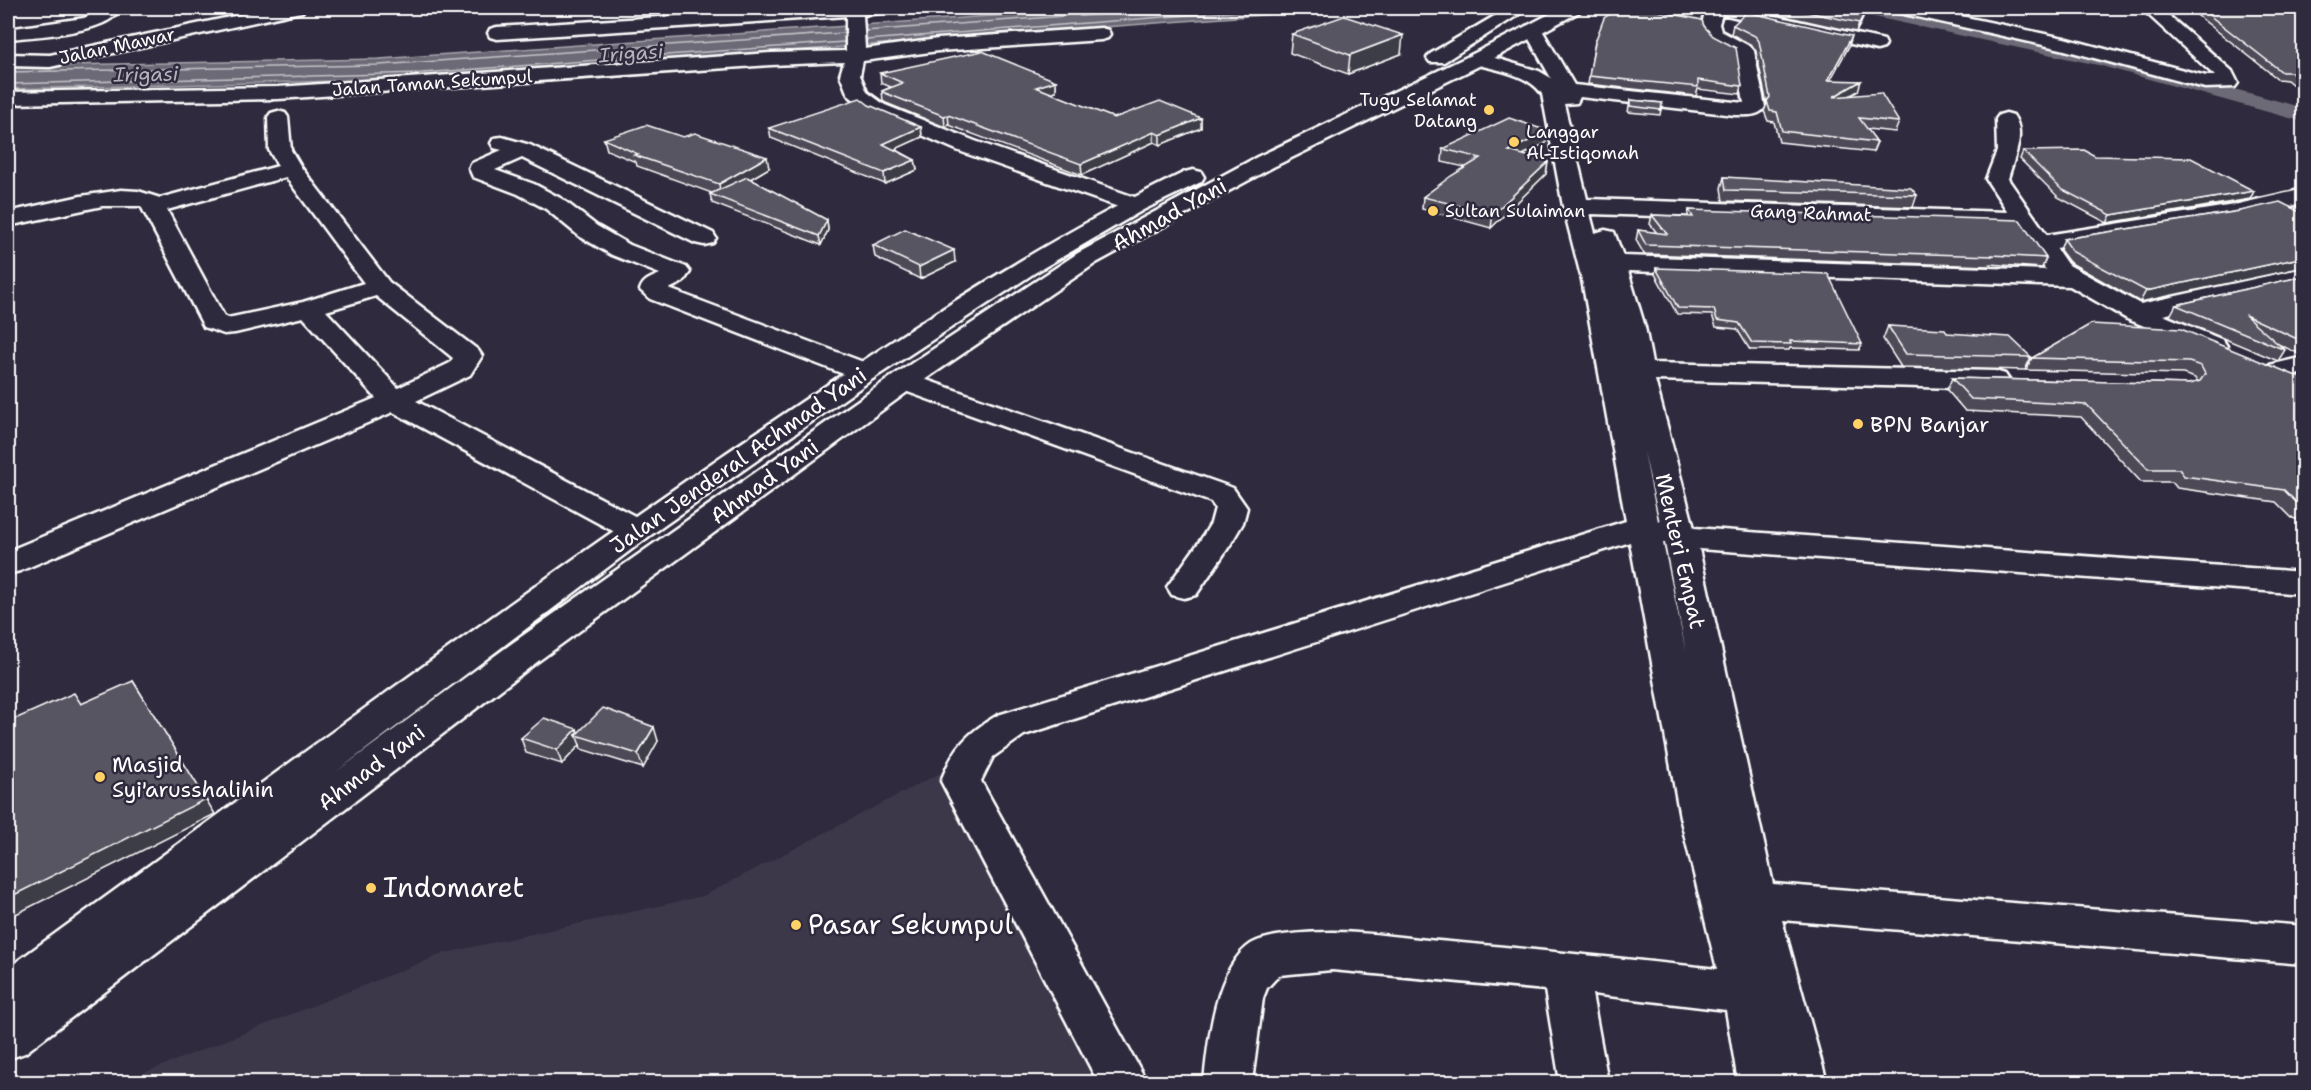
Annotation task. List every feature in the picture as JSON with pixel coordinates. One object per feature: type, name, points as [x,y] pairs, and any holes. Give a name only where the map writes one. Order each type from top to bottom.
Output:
[{"type":"main road","points":[[8,34],[88,23],[107,14],[103,8]]},
{"type":"main road","name":"Jalan Mawar","points":[[8,60],[50,61],[296,8]]},
{"type":"main road","points":[[497,33],[630,15],[854,13],[882,8]]},
{"type":"main road","name":"Ahmad Yani","points":[[8,1038],[524,653],[904,381],[1087,258],[1265,162],[1305,133],[1478,59],[1527,19],[1573,8]]},
{"type":"main road","points":[[1478,59],[1532,75],[1555,86],[1750,110],[1755,107],[1744,51],[1712,33],[1710,26],[1718,8],[1877,44]]},
{"type":"main road","points":[[1901,8],[2064,44],[2205,82],[2228,83],[2225,75],[2150,8]]},
{"type":"main road","points":[[854,13],[856,53],[850,75],[858,95],[878,110],[967,146],[1135,205]]},
{"type":"main road","points":[[1342,116],[1421,68],[1527,19]]},
{"type":"main road","name":"Menteri Empat","points":[[1527,19],[1555,86],[1552,94],[1567,127],[1626,369],[1640,438],[1642,527],[1700,817],[1738,898],[1803,1083]]},
{"type":"main road","name":"Jalan Taman Sekumpul","points":[[8,98],[278,93],[1101,34]]},
{"type":"main road","points":[[50,61],[143,59]]},
{"type":"main road","points":[[8,563],[145,504],[295,446],[395,401],[460,369],[468,356],[380,287],[291,169],[280,150],[278,117]]},
{"type":"main road","points":[[2006,119],[2008,151],[1997,179],[2058,269],[2136,314],[2304,384]]},
{"type":"main road","name":"Jalan Jenderal Achmad Yani","points":[[8,993],[636,530],[864,372],[1027,267],[1135,205],[1305,133]]},
{"type":"main road","points":[[704,238],[510,146],[480,168],[481,172],[526,189],[554,204],[588,231],[621,250],[677,272],[674,277],[654,286],[653,290],[659,294],[864,372]]},
{"type":"main road","points":[[153,207],[291,169]]},
{"type":"main road","points":[[2040,243],[2234,212],[2304,196]]},
{"type":"main road","points":[[8,219],[113,197],[143,197],[150,201],[213,321],[224,326],[309,308],[380,287]]},
{"type":"main road","name":"Gang Rahmat","points":[[1587,207],[2024,220]]},
{"type":"main road","points":[[1604,272],[2075,279]]},
{"type":"main road","points":[[2136,314],[2304,275]]},
{"type":"main road","points":[[309,308],[395,401],[636,530]]},
{"type":"main road","points":[[2256,364],[2304,365]]},
{"type":"main road","points":[[1626,369],[2015,381]]},
{"type":"main road","points":[[904,381],[1080,445],[1197,484],[1222,495],[1232,508],[1227,523],[1184,587]]},
{"type":"main road","name":"Menteri Empat","points":[[1640,438],[1680,537],[1720,731],[1746,992],[1762,1083]]},
{"type":"main road","points":[[1123,1083],[961,781],[969,757],[984,741],[1011,725],[1642,527],[1680,537],[2304,584]]},
{"type":"main road","points":[[1682,727],[1720,731]]},
{"type":"main road","points":[[1738,898],[2304,945]]},
{"type":"main road","points":[[1228,1083],[1239,998],[1249,976],[1267,957],[1332,951],[1564,972],[1746,992]]},
{"type":"main road","points":[[1564,972],[1584,1083]]},
{"type":"shaded area","name":"Pasar Sekumpul","points":[[942,772],[1097,1082],[121,1082],[445,953],[703,896]]},
{"type":"water","name":"Irigasi","points":[[1103,8],[1354,8],[422,79],[8,89],[8,66],[379,59]]},
{"type":"building","points":[[1619,8],[1644,8],[1702,20],[1713,36],[1736,48],[1742,86],[1698,80],[1698,87],[1589,76],[1595,42],[1604,18]]},
{"type":"building","points":[[1788,8],[1834,8],[1864,14],[1859,23]]},
{"type":"building","points":[[2200,8],[2304,8],[2304,83],[2291,72],[2282,72]]},
{"type":"building","points":[[1747,12],[1852,36],[1828,80],[1861,81],[1833,97],[1881,93],[1899,122],[1859,118],[1877,142],[1782,131],[1777,112],[1770,111],[1767,101],[1770,97],[1759,41],[1755,36],[1733,25]]},
{"type":"building","points":[[1344,16],[1403,35],[1350,55],[1292,34]]},
{"type":"building","points":[[982,51],[1056,81],[1036,87],[1114,118],[1160,101],[1201,118],[1160,135],[1154,132],[1081,164],[948,115],[944,116],[882,91],[903,83],[880,73]]},
{"type":"building","points":[[860,98],[869,105],[921,127],[883,144],[915,160],[884,173],[769,128]]},
{"type":"building","points":[[1630,100],[1662,103],[1661,110],[1630,106]]},
{"type":"building","points":[[1509,118],[1548,131],[1509,151],[1548,162],[1493,214],[1423,197],[1451,176],[1481,158],[1443,149]]},
{"type":"building","points":[[646,125],[683,137],[695,133],[767,157],[719,184],[634,155],[638,154],[604,139]]},
{"type":"building","points":[[2084,150],[2095,156],[2191,158],[2254,191],[2111,215],[2061,189],[2023,151]]},
{"type":"building","points":[[747,177],[827,220],[819,236],[710,194]]},
{"type":"building","points":[[1724,177],[1911,188],[1917,195],[1726,190]]},
{"type":"building","points":[[2280,202],[2304,213],[2304,257],[2146,291],[2073,252],[2064,239],[2240,211]]},
{"type":"building","points":[[1689,210],[2020,220],[2046,258],[1646,245],[1638,230],[1667,234],[1652,215],[1693,217]]},
{"type":"building","points":[[905,229],[954,250],[919,267],[873,245]]},
{"type":"building","points":[[1656,268],[1828,274],[1862,344],[1790,341],[1791,344],[1752,343],[1739,323],[1717,320],[1714,309],[1678,308]]},
{"type":"building","points":[[2304,276],[2304,342],[2245,315],[2285,350],[2176,305]]},
{"type":"building","points":[[2091,324],[2181,329],[2304,379],[2304,506],[2300,506],[2284,490],[2184,476],[2179,469],[2148,469],[2087,405],[1971,399],[1952,378],[2189,384],[2200,381],[2205,374],[2201,366],[2189,362],[2032,358]]},
{"type":"building","points":[[1888,326],[1945,329],[1947,333],[2010,337],[2031,357],[1906,354]]},
{"type":"building","name":"Masjid Syi'arusshalihin","points":[[133,681],[206,799],[8,898],[8,722],[74,693],[81,704]]},
{"type":"building","points":[[603,708],[654,727],[638,754],[576,735]]},
{"type":"building","points":[[544,718],[577,729],[557,750],[521,738]]},
{"type":"waterway","points":[[1861,8],[2102,59],[2304,115]]},
{"type":"place","name":"Tugu Selamat Datang","points":[[1489,110]]},
{"type":"place","name":"Langgar Al-Istiqomah","points":[[1514,142]]},
{"type":"place","name":"Sultan Sulaiman","points":[[1433,211]]},
{"type":"place","name":"BPN Banjar","points":[[1858,424]]},
{"type":"place","name":"Masjid Syi'arusshalihin","points":[[100,777]]},
{"type":"place","name":"Indomaret","points":[[371,888]]},
{"type":"place","name":"Pasar Sekumpul","points":[[796,925]]}]
